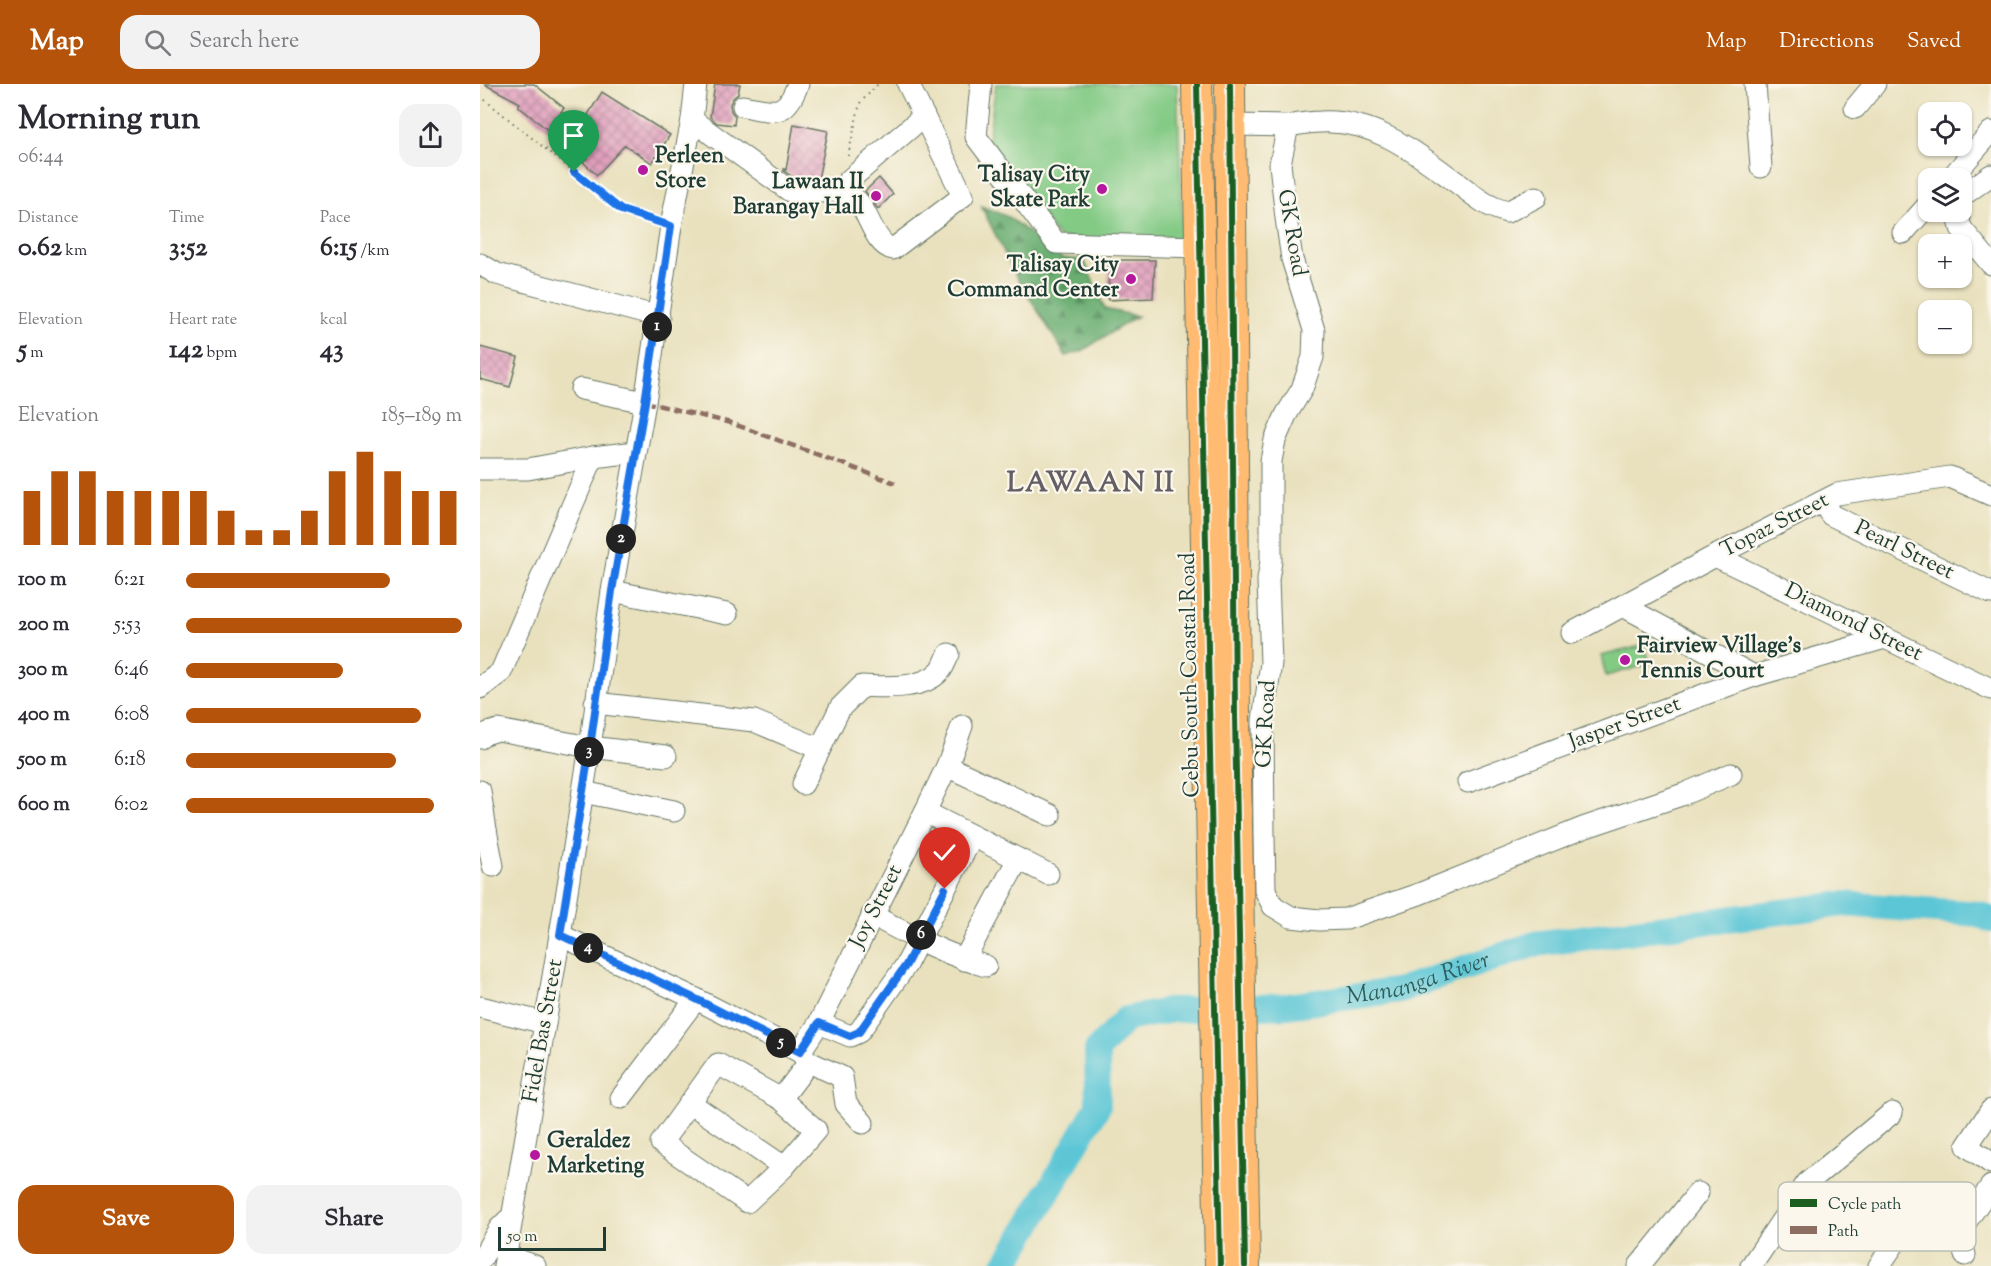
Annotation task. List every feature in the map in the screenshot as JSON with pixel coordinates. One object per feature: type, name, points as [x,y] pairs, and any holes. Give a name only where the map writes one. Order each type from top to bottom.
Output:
[{"type":"highway","name":"Cebu South Coastal Road","points":[[1197,84],[1199,248],[1223,716],[1245,1266]]},
{"type":"highway","name":"Cebu South Coastal Road","points":[[1220,1266],[1230,84]]},
{"type":"street","name":"Fidel Bas Street","points":[[504,1261],[560,935],[612,591],[659,317],[671,226],[692,120],[696,84]]},
{"type":"street","points":[[742,106],[779,110],[786,107],[798,84]]},
{"type":"street","points":[[844,186],[861,206],[885,245],[893,249],[963,196],[937,164],[924,116],[908,84]]},
{"type":"street","points":[[981,84],[976,137],[1056,243],[1199,248]]},
{"type":"street","points":[[1755,84],[1761,166]]},
{"type":"street","points":[[1856,108],[1875,84]]},
{"type":"street","points":[[692,120],[795,193],[844,186],[924,116]]},
{"type":"street","points":[[1230,125],[1288,126],[1322,122],[1369,128],[1411,148],[1474,197],[1499,210],[1507,212],[1536,198]]},
{"type":"street","name":"GK Road","points":[[1288,126],[1280,164],[1286,218],[1292,259],[1314,330],[1313,357],[1302,389],[1286,415],[1275,440],[1270,461],[1268,580],[1271,663],[1263,720],[1265,890],[1273,906],[1291,917],[1319,920],[1346,919],[1419,894],[1583,828],[1684,794],[1731,774]]},
{"type":"street","points":[[1960,168],[1991,132]]},
{"type":"street","points":[[1972,188],[1991,175]]},
{"type":"street","points":[[1903,233],[1918,216]]},
{"type":"street","points":[[1960,222],[1962,228],[1991,264]]},
{"type":"street","points":[[480,264],[496,274],[659,317]]},
{"type":"street","points":[[581,389],[645,402]]},
{"type":"street","points":[[480,469],[528,469],[636,452]]},
{"type":"street","points":[[480,688],[501,672],[593,457]]},
{"type":"street","name":"Topaz Street","points":[[1572,633],[1715,556],[1837,495],[1950,477],[1991,495]]},
{"type":"street","name":"Pearl Street","points":[[1822,502],[1831,515],[1991,593]]},
{"type":"street","name":"Diamond Street","points":[[1715,556],[1991,689]]},
{"type":"street","points":[[612,591],[727,614]]},
{"type":"street","points":[[1623,606],[1754,676]]},
{"type":"street","name":"Jasper Street","points":[[1468,782],[1754,676],[1886,638]]},
{"type":"street","points":[[803,784],[818,748],[840,708],[862,686],[908,686],[931,678],[940,670],[949,654]]},
{"type":"street","points":[[595,703],[754,721],[818,748]]},
{"type":"street","name":"Joy Street","points":[[781,1099],[925,812],[947,766],[962,726]]},
{"type":"street","points":[[480,738],[498,730],[590,747],[666,756]]},
{"type":"street","points":[[947,766],[1050,814]]},
{"type":"street","points":[[480,791],[483,830],[493,866]]},
{"type":"street","points":[[583,792],[674,811]]},
{"type":"street","points":[[925,812],[1048,874]]},
{"type":"street","points":[[819,1023],[845,1035],[855,1035],[902,973],[972,837]]},
{"type":"street","points":[[964,960],[1018,859]]},
{"type":"street","points":[[872,915],[919,940],[964,960],[986,966]]},
{"type":"street","points":[[560,935],[696,999],[842,1077],[846,1104],[863,1123]]},
{"type":"street","points":[[621,1098],[696,999]]},
{"type":"street","points":[[480,1007],[545,1023]]},
{"type":"street","points":[[718,1064],[781,1099],[816,1130],[784,1167],[747,1202],[661,1143],[690,1103],[718,1064]]},
{"type":"street","points":[[690,1103],[784,1167]]},
{"type":"street","points":[[1991,1110],[1967,1146],[1991,1162]]},
{"type":"street","points":[[1809,1182],[1892,1113]]},
{"type":"street","points":[[1976,1208],[1991,1186]]},
{"type":"street","points":[[1639,1266],[1698,1192]]},
{"type":"street","points":[[480,1261],[499,1229],[513,1215]]},
{"type":"street","points":[[1751,1266],[1778,1226]]},
{"type":"street","points":[[1879,1266],[1889,1251]]},
{"type":"street","points":[[504,1261],[535,1266]]},
{"type":"path","points":[[844,186],[860,103],[878,84]]},
{"type":"path","points":[[480,96],[621,210],[671,226]]},
{"type":"green space","name":"Talisay City Skate Park","points":[[996,84],[1177,84],[1183,242],[1059,238],[988,139]]},
{"type":"green space","points":[[981,206],[1008,217],[1062,258],[1084,260],[1105,309],[1137,316],[1082,351],[1066,356],[1016,276]]},
{"type":"green space","name":"Fairview Village's Tennis Court","points":[[1645,645],[1650,664],[1606,676],[1601,656]]},
{"type":"building","points":[[484,84],[534,84],[564,108],[561,112],[581,126],[602,92],[670,135],[652,163],[625,145],[597,175],[583,162],[587,158],[518,106],[520,103]]},
{"type":"building","points":[[715,84],[740,84],[738,94],[730,104],[735,116],[734,125],[717,123],[710,117]]},
{"type":"building","points":[[794,124],[828,131],[818,179],[797,180],[784,171]]},
{"type":"building","name":"Lawaan II Barangay Hall","points":[[879,178],[893,194],[878,209],[865,191]]},
{"type":"building","name":"Talisay City Command Center","points":[[1109,260],[1155,260],[1153,298],[1108,300]]},
{"type":"building","points":[[480,347],[518,357],[510,387],[480,379]]},
{"type":"waterway","name":"Mananga River","points":[[1004,1266],[1098,1106],[1097,1050],[1126,1019],[1173,1010],[1288,1006],[1400,990],[1535,944],[1843,904],[1979,914],[1991,920]]},
{"type":"marked path","points":[[645,402],[731,423],[895,483]]},
{"type":"cycle path","points":[[1197,84],[1220,1266]]},
{"type":"cycle path","points":[[1230,84],[1235,716],[1245,1266]]},
{"type":"place","name":"Perleen Store","points":[[643,170]]},
{"type":"place","name":"Talisay City Skate Park","points":[[1102,189]]},
{"type":"place","name":"Lawaan II Barangay Hall","points":[[876,196]]},
{"type":"place","name":"Talisay City Command Center","points":[[1131,279]]},
{"type":"place","name":"Fairview Village's Tennis Court","points":[[1625,660]]},
{"type":"place","name":"Geraldez Marketing","points":[[535,1155]]},
{"type":"district","name":"LAWAAN II","points":[[1091,484]]},
{"type":"route","points":[[574,172],[621,210],[671,226],[659,317],[612,591],[560,935],[696,999],[800,1052],[819,1023],[845,1035],[855,1035],[859,1032],[902,973],[945,889]]}]
